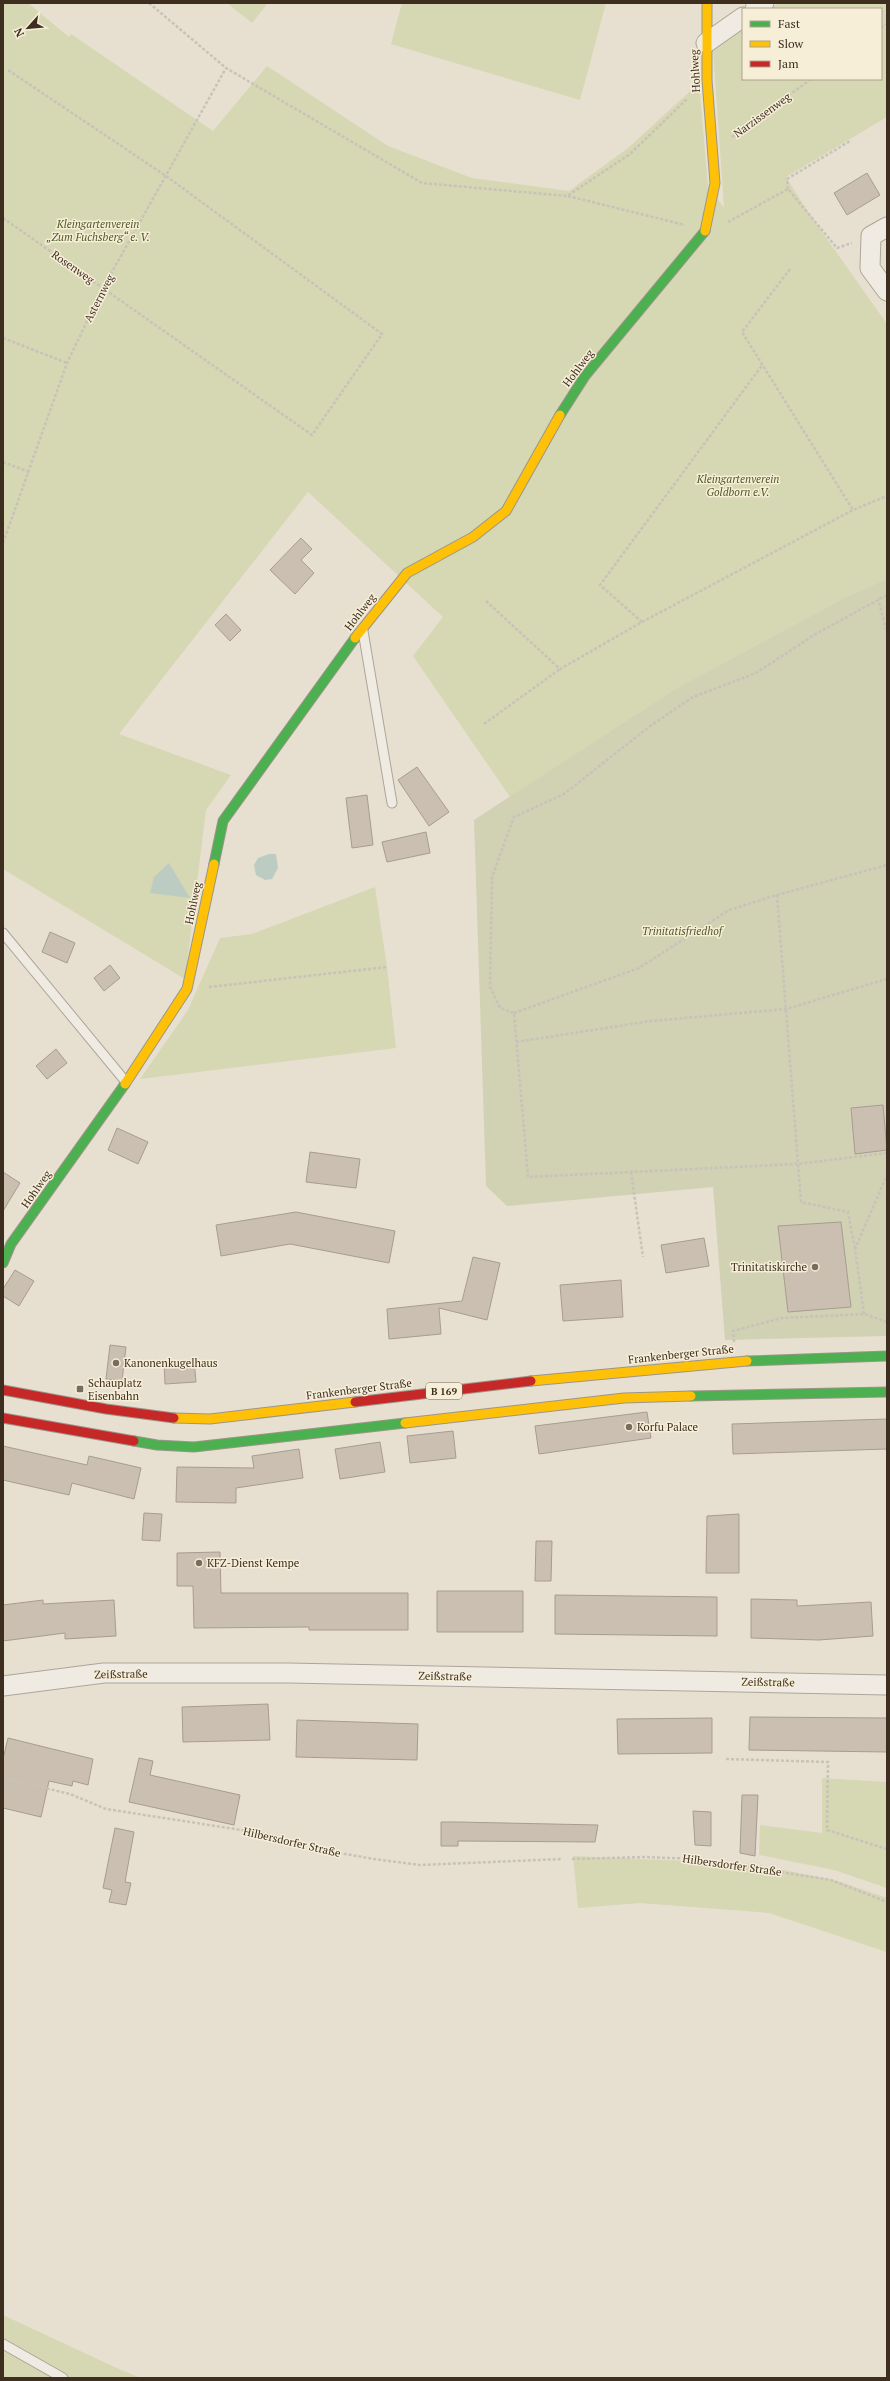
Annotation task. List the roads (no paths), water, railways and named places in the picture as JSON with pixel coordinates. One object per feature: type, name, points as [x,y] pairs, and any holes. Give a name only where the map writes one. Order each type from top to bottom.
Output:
[{"type":"main road","name":"Hohlweg","points":[[3,1263],[11,1244],[126,1082],[186,989],[223,821],[362,628],[407,573],[473,537],[506,512],[551,429],[585,376],[706,230],[715,184],[707,80],[707,3]]},
{"type":"main road","name":"Frankenberger Straße","points":[[3,1390],[138,1415],[174,1419],[210,1419],[522,1382],[734,1361],[887,1356]]},
{"type":"main road","points":[[3,1418],[157,1445],[194,1447],[624,1398],[887,1392]]},
{"type":"street","points":[[706,43],[742,18]]},
{"type":"street","points":[[879,232],[870,268],[887,291]]},
{"type":"street","name":"Zeißstraße","points":[[3,1686],[104,1672],[296,1673],[887,1685]]},
{"type":"lane","points":[[362,628],[392,803]]},
{"type":"lane","points":[[3,933],[126,1082]]},
{"type":"lane","points":[[3,2344],[63,2378]]},
{"type":"place","name":"Trinitatiskirche","points":[[815,1267]]},
{"type":"place","name":"Kanonenkugelhaus","points":[[116,1363]]},
{"type":"place","name":"Schauplatz Eisenbahn","points":[[80,1389]]},
{"type":"place","name":"Korfu Palace","points":[[629,1427]]},
{"type":"place","name":"KFZ-Dienst Kempe","points":[[199,1563]]},
{"type":"park label","name":"Kleingartenverein „Zum Fuchsberg“ e. V.","points":[[98,230]]},
{"type":"park label","name":"Kleingartenverein Goldborn e.V.","points":[[738,485]]},
{"type":"park label","name":"Trinitatisfriedhof","points":[[682,931]]}]
